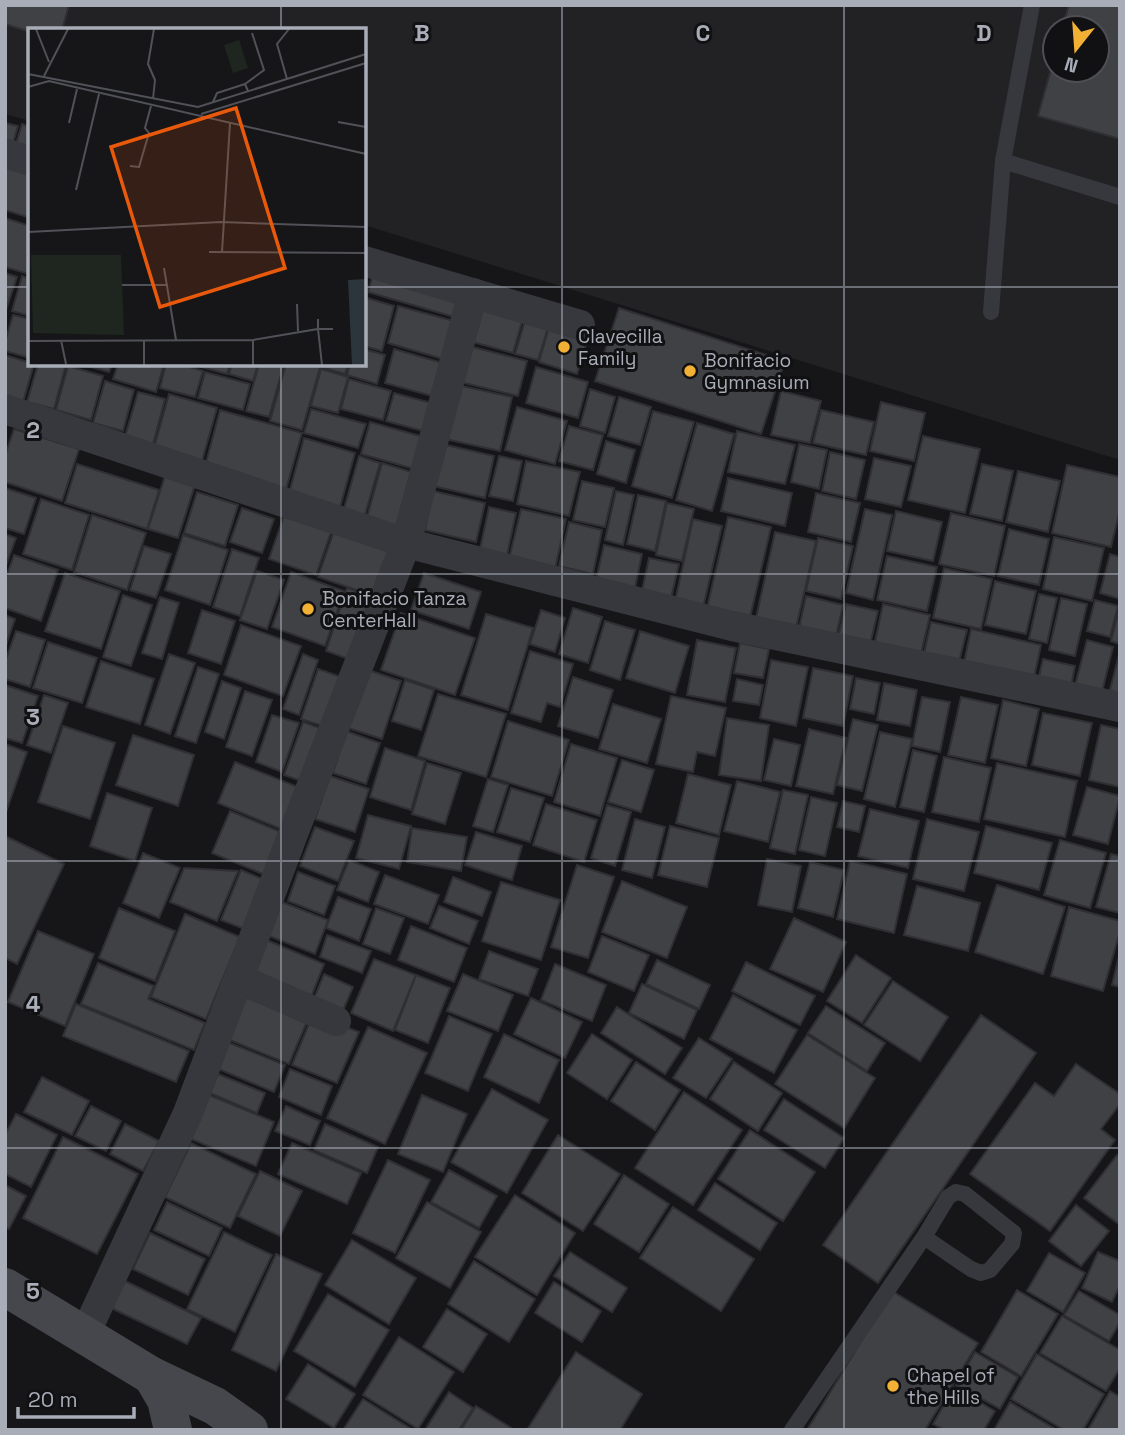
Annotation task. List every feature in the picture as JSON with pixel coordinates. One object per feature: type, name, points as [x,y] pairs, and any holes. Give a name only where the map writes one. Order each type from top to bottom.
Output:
[{"type":"main road","points":[[5,1287],[152,1376],[215,1406],[249,1430]]},
{"type":"main road","points":[[152,1376],[166,1400],[173,1430]]},
{"type":"street","points":[[5,153],[28,159]]},
{"type":"street","points":[[366,262],[580,325]]},
{"type":"street","points":[[85,1334],[188,1113],[406,543],[473,293]]},
{"type":"street","points":[[5,409],[406,543],[732,626],[1120,707]]},
{"type":"street","points":[[239,979],[336,1021]]},
{"type":"lane","points":[[991,312],[1003,161],[1032,5]]},
{"type":"lane","points":[[1003,161],[1120,197]]},
{"type":"lane","points":[[792,1430],[948,1197],[956,1192],[965,1194],[1014,1233],[1012,1244],[998,1261],[990,1270],[981,1273],[923,1237]]},
{"type":"shaded area","points":[[5,5],[1120,5],[1120,460],[366,226],[366,28],[28,28],[28,120],[5,114]]},
{"type":"building","points":[[5,5],[69,5],[63,28],[28,28],[28,31],[5,24]]},
{"type":"building","points":[[1069,5],[1120,5],[1120,139],[1038,116],[1047,84],[1111,84],[1111,14],[1066,14]]},
{"type":"building","points":[[5,123],[18,126],[10,153],[5,152]]},
{"type":"building","points":[[22,124],[28,126],[28,157],[13,153]]},
{"type":"building","points":[[9,158],[28,164],[28,217],[5,210],[5,171]]},
{"type":"building","points":[[5,218],[28,225],[28,274],[5,267]]},
{"type":"building","points":[[374,271],[460,295],[454,317],[368,292]]},
{"type":"building","points":[[5,273],[17,277],[5,313]]},
{"type":"building","points":[[22,276],[28,278],[28,315],[12,311]]},
{"type":"building","points":[[367,298],[394,306],[382,351],[366,347]]},
{"type":"building","points":[[480,299],[525,311],[513,353],[469,341]]},
{"type":"building","points":[[398,306],[454,321],[443,359],[388,343]]},
{"type":"building","name":"Bonifacio Gymnasium","points":[[619,308],[785,361],[761,434],[595,381]]},
{"type":"building","points":[[527,314],[550,321],[538,360],[515,354]]},
{"type":"building","points":[[13,315],[28,319],[28,357],[5,351]]},
{"type":"building","name":"Clavecilla Family","points":[[551,320],[590,331],[577,374],[539,362]]},
{"type":"building","points":[[469,346],[527,361],[518,396],[460,382]]},
{"type":"building","points":[[394,349],[446,364],[436,397],[385,383]]},
{"type":"building","points":[[366,350],[385,355],[377,384],[347,375],[349,366],[366,366]]},
{"type":"building","points":[[5,355],[33,366],[23,402],[5,397]]},
{"type":"building","points":[[37,366],[65,366],[54,409],[27,402]]},
{"type":"building","points":[[68,366],[103,376],[91,420],[56,410]]},
{"type":"building","points":[[88,366],[111,366],[109,372]]},
{"type":"building","points":[[117,366],[163,366],[156,392],[113,379]]},
{"type":"building","points":[[166,366],[187,366],[203,371],[195,397],[160,388]]},
{"type":"building","points":[[201,366],[229,366],[227,374]]},
{"type":"building","points":[[231,366],[257,366],[253,381],[229,374]]},
{"type":"building","points":[[258,366],[283,366],[269,417],[246,411]]},
{"type":"building","points":[[285,366],[320,366],[302,430],[270,421]]},
{"type":"building","points":[[321,366],[347,366],[345,374]]},
{"type":"building","points":[[536,367],[588,382],[578,418],[526,403]]},
{"type":"building","points":[[321,369],[348,377],[338,413],[311,406]]},
{"type":"building","points":[[205,372],[250,384],[243,410],[198,398]]},
{"type":"building","points":[[349,379],[391,391],[383,420],[341,409]]},
{"type":"building","points":[[105,381],[134,390],[123,431],[93,423]]},
{"type":"building","points":[[457,385],[512,397],[500,451],[445,439]]},
{"type":"building","points":[[590,389],[615,397],[605,433],[580,426]]},
{"type":"building","points":[[781,391],[821,401],[810,443],[771,435]]},
{"type":"building","points":[[138,392],[165,399],[152,448],[124,440]]},
{"type":"building","points":[[394,393],[435,404],[427,432],[386,421]]},
{"type":"building","points":[[169,394],[217,408],[202,461],[154,448]]},
{"type":"building","points":[[619,397],[651,407],[640,445],[608,436]]},
{"type":"building","points":[[881,402],[925,413],[914,461],[870,451]]},
{"type":"building","points":[[517,407],[567,421],[555,464],[505,450]]},
{"type":"building","points":[[311,409],[366,424],[358,448],[304,433]]},
{"type":"building","points":[[220,410],[302,433],[285,493],[204,470]]},
{"type":"building","points":[[821,410],[874,422],[866,455],[813,443]]},
{"type":"building","points":[[653,411],[694,422],[672,498],[632,486]]},
{"type":"building","points":[[370,422],[427,438],[418,470],[361,454]]},
{"type":"building","points":[[697,423],[734,434],[712,511],[676,500]]},
{"type":"building","points":[[569,426],[603,435],[593,470],[559,461]]},
{"type":"building","points":[[14,429],[79,449],[62,501],[5,482],[5,456]]},
{"type":"building","points":[[737,431],[795,445],[785,484],[728,472]]},
{"type":"building","points":[[923,436],[980,449],[965,513],[908,500]]},
{"type":"building","points":[[304,438],[355,453],[339,511],[288,497]]},
{"type":"building","points":[[606,441],[635,450],[626,483],[597,474]]},
{"type":"building","points":[[442,444],[494,456],[485,498],[433,486]]},
{"type":"building","points":[[799,444],[827,450],[819,489],[791,482]]},
{"type":"building","points":[[830,452],[865,460],[856,499],[822,491]]},
{"type":"building","points":[[359,456],[380,463],[364,518],[343,512]]},
{"type":"building","points":[[499,456],[522,461],[513,501],[489,496]]},
{"type":"building","points":[[874,458],[911,466],[901,507],[865,499]]},
{"type":"building","points":[[526,461],[580,472],[569,516],[517,504]]},
{"type":"building","points":[[382,463],[418,474],[402,531],[366,521]]},
{"type":"building","points":[[77,464],[159,490],[147,529],[65,503]]},
{"type":"building","points":[[982,464],[1013,471],[1002,521],[970,514]]},
{"type":"building","points":[[1067,465],[1120,477],[1120,509],[1111,547],[1052,533]]},
{"type":"building","points":[[1018,471],[1060,481],[1048,532],[1006,522]]},
{"type":"building","points":[[165,476],[195,485],[178,538],[148,529]]},
{"type":"building","points":[[728,478],[792,493],[785,526],[721,511]]},
{"type":"building","points":[[582,481],[614,488],[605,527],[573,520]]},
{"type":"building","points":[[5,488],[36,498],[24,534],[5,528]]},
{"type":"building","points":[[433,491],[485,503],[476,542],[425,530]]},
{"type":"building","points":[[616,491],[634,495],[623,545],[605,540]]},
{"type":"building","points":[[197,492],[238,505],[225,546],[184,533]]},
{"type":"building","points":[[816,493],[860,503],[851,542],[808,532]]},
{"type":"building","points":[[638,495],[666,501],[655,551],[627,544]]},
{"type":"building","points":[[41,499],[89,515],[72,570],[23,554]]},
{"type":"building","points":[[667,503],[694,509],[682,561],[656,555]]},
{"type":"building","points":[[489,507],[516,513],[507,555],[480,549]]},
{"type":"building","points":[[242,508],[274,519],[262,553],[230,542]]},
{"type":"building","points":[[521,509],[566,519],[555,569],[509,559]]},
{"type":"building","points":[[865,509],[892,515],[873,600],[846,593]]},
{"type":"building","points":[[896,511],[942,522],[933,561],[887,551]]},
{"type":"building","points":[[285,513],[332,529],[316,575],[269,559]]},
{"type":"building","points":[[951,513],[1005,526],[994,576],[939,564]]},
{"type":"building","points":[[92,515],[146,533],[127,590],[74,572]]},
{"type":"building","points":[[728,517],[771,527],[750,618],[707,608]]},
{"type":"building","points":[[693,519],[722,526],[702,612],[674,606]]},
{"type":"building","points":[[569,522],[602,530],[593,574],[559,566]]},
{"type":"building","points":[[335,528],[393,548],[377,597],[318,577]]},
{"type":"building","points":[[1009,529],[1049,539],[1039,585],[998,576]]},
{"type":"building","points":[[775,532],[816,541],[796,628],[756,618]]},
{"type":"building","points":[[5,534],[16,538],[5,568]]},
{"type":"building","points":[[183,535],[228,550],[210,605],[165,590]]},
{"type":"building","points":[[1054,537],[1104,548],[1092,601],[1043,589]]},
{"type":"building","points":[[818,538],[853,546],[841,599],[806,591]]},
{"type":"building","points":[[604,545],[642,554],[634,593],[595,584]]},
{"type":"building","points":[[144,546],[171,554],[156,598],[130,590]]},
{"type":"building","points":[[232,549],[259,558],[240,616],[213,607]]},
{"type":"building","points":[[1110,554],[1120,557],[1120,599],[1100,593]]},
{"type":"building","points":[[14,555],[58,570],[41,621],[5,608],[5,580]]},
{"type":"building","points":[[887,556],[937,567],[927,611],[877,600]]},
{"type":"building","points":[[649,558],[679,564],[669,607],[640,600]]},
{"type":"building","points":[[944,568],[992,579],[981,629],[933,618]]},
{"type":"building","points":[[257,571],[284,580],[267,629],[240,620]]},
{"type":"building","name":"Bonifacio Tanza CenterHall","points":[[291,572],[344,591],[325,646],[272,627]]},
{"type":"building","points":[[65,573],[120,591],[101,649],[45,631]]},
{"type":"building","points":[[424,573],[481,592],[469,629],[411,610]]},
{"type":"building","points":[[995,581],[1036,591],[1026,634],[985,625]]},
{"type":"building","points":[[347,588],[379,599],[357,662],[326,651]]},
{"type":"building","points":[[1039,594],[1057,598],[1047,643],[1029,639]]},
{"type":"building","points":[[123,595],[152,605],[131,666],[103,657]]},
{"type":"building","points":[[806,596],[843,605],[835,641],[798,633]]},
{"type":"building","points":[[160,597],[179,603],[162,659],[142,653]]},
{"type":"building","points":[[1061,598],[1087,604],[1075,656],[1049,650]]},
{"type":"building","points":[[1095,600],[1118,606],[1110,637],[1087,631]]},
{"type":"building","points":[[846,604],[878,611],[869,649],[837,642]]},
{"type":"building","points":[[883,604],[930,615],[919,662],[873,651]]},
{"type":"building","points":[[1120,606],[1120,644],[1111,641]]},
{"type":"building","points":[[573,608],[602,617],[588,663],[559,654]]},
{"type":"building","points":[[202,610],[235,621],[221,664],[188,653]]},
{"type":"building","points":[[541,610],[565,618],[555,652],[530,644]]},
{"type":"building","points":[[401,613],[475,638],[455,695],[381,670]]},
{"type":"building","points":[[486,614],[533,628],[508,710],[461,695]]},
{"type":"building","points":[[5,615],[15,619],[5,648]]},
{"type":"building","points":[[605,621],[635,630],[620,680],[590,670]]},
{"type":"building","points":[[931,622],[967,630],[958,666],[923,658]]},
{"type":"building","points":[[241,625],[301,646],[283,696],[224,675]]},
{"type":"building","points":[[971,629],[1041,645],[1033,683],[963,667]]},
{"type":"building","points":[[16,631],[45,640],[30,687],[5,679],[5,662]]},
{"type":"building","points":[[640,631],[689,646],[675,693],[626,678]]},
{"type":"building","points":[[697,640],[736,648],[725,702],[687,695]]},
{"type":"building","points":[[1087,640],[1113,647],[1101,696],[1074,689]]},
{"type":"building","points":[[48,642],[97,658],[82,703],[33,688]]},
{"type":"building","points":[[740,643],[769,649],[763,678],[734,673]]},
{"type":"building","points":[[530,651],[573,664],[560,707],[547,703],[541,722],[511,713]]},
{"type":"building","points":[[1120,651],[1120,704],[1107,701]]},
{"type":"building","points":[[169,654],[195,663],[170,734],[145,725]]},
{"type":"building","points":[[303,654],[318,660],[299,715],[283,709]]},
{"type":"building","points":[[1043,659],[1075,666],[1070,692],[1037,685]]},
{"type":"building","points":[[771,660],[808,667],[796,726],[760,718]]},
{"type":"building","points":[[101,661],[154,679],[140,724],[86,707]]},
{"type":"building","points":[[198,667],[219,674],[196,743],[175,736]]},
{"type":"building","points":[[813,668],[853,676],[843,726],[803,718]]},
{"type":"building","points":[[318,669],[347,679],[330,728],[301,719]]},
{"type":"building","points":[[368,670],[401,681],[382,739],[348,728]]},
{"type":"building","points":[[573,677],[613,690],[598,738],[558,726]]},
{"type":"building","points":[[856,678],[880,683],[874,714],[850,709]]},
{"type":"building","points":[[737,679],[763,685],[759,705],[733,701]]},
{"type":"building","points":[[405,680],[434,690],[421,730],[392,721]]},
{"type":"building","points":[[222,681],[241,688],[224,739],[205,732]]},
{"type":"building","points":[[884,683],[917,690],[910,726],[877,720]]},
{"type":"building","points":[[5,685],[38,696],[22,743],[5,738]]},
{"type":"building","points":[[245,691],[272,700],[252,756],[226,747]]},
{"type":"building","points":[[438,694],[506,714],[486,777],[418,756]]},
{"type":"building","points":[[44,695],[68,703],[51,753],[27,745]]},
{"type":"building","points":[[671,696],[726,708],[715,756],[697,752],[693,772],[656,764]]},
{"type":"building","points":[[922,697],[950,702],[940,752],[912,746]]},
{"type":"building","points":[[961,697],[998,705],[985,763],[948,755]]},
{"type":"building","points":[[1003,700],[1039,709],[1026,766],[991,758]]},
{"type":"building","points":[[613,704],[661,719],[647,763],[599,749]]},
{"type":"building","points":[[1043,713],[1092,723],[1080,776],[1032,765]]},
{"type":"building","points":[[272,715],[299,723],[282,772],[256,762]]},
{"type":"building","points":[[727,718],[769,725],[761,781],[719,775]]},
{"type":"building","points":[[853,719],[878,725],[862,791],[837,785]]},
{"type":"building","points":[[508,721],[569,740],[552,796],[491,777]]},
{"type":"building","points":[[303,722],[328,731],[310,784],[284,775]]},
{"type":"building","points":[[1101,725],[1120,729],[1120,787],[1089,780]]},
{"type":"building","points":[[63,726],[115,743],[90,819],[38,802]]},
{"type":"building","points":[[809,729],[846,738],[833,794],[796,786]]},
{"type":"building","points":[[346,731],[380,743],[366,784],[333,773]]},
{"type":"building","points":[[880,732],[912,739],[895,807],[864,799]]},
{"type":"building","points":[[133,735],[194,755],[178,806],[116,785]]},
{"type":"building","points":[[774,739],[800,745],[791,786],[764,780]]},
{"type":"building","points":[[5,744],[27,752],[5,815]]},
{"type":"building","points":[[571,744],[617,758],[600,816],[554,802]]},
{"type":"building","points":[[385,748],[425,761],[411,810],[370,797]]},
{"type":"building","points":[[913,750],[937,756],[924,812],[900,807]]},
{"type":"building","points":[[944,757],[991,768],[979,822],[932,812]]},
{"type":"building","points":[[622,760],[654,770],[641,812],[608,802]]},
{"type":"building","points":[[235,762],[303,789],[286,831],[218,803]]},
{"type":"building","points":[[427,763],[461,773],[445,824],[412,814]]},
{"type":"building","points":[[997,763],[1077,781],[1065,837],[984,819]]},
{"type":"building","points":[[688,774],[731,785],[719,835],[676,823]]},
{"type":"building","points":[[330,776],[369,789],[355,832],[315,819]]},
{"type":"building","points":[[488,779],[508,785],[493,832],[473,826]]},
{"type":"building","points":[[737,781],[780,792],[768,842],[724,831]]},
{"type":"building","points":[[1087,787],[1120,796],[1108,844],[1073,835]]},
{"type":"building","points":[[511,788],[544,798],[530,842],[497,832]]},
{"type":"building","points":[[783,790],[808,795],[795,854],[770,848]]},
{"type":"building","points":[[107,793],[152,808],[135,861],[90,846]]},
{"type":"building","points":[[811,797],[837,803],[825,856],[799,850]]},
{"type":"building","points":[[843,801],[865,806],[859,832],[837,827]]},
{"type":"building","points":[[546,804],[597,820],[584,862],[533,845]]},
{"type":"building","points":[[607,805],[631,812],[615,866],[591,858]]},
{"type":"building","points":[[870,809],[919,821],[908,868],[858,856]]},
{"type":"building","points":[[230,811],[288,835],[270,877],[212,853]]},
{"type":"building","points":[[368,815],[411,826],[399,869],[356,858]]},
{"type":"building","points":[[635,819],[665,827],[652,878],[622,870]]},
{"type":"building","points":[[927,819],[979,832],[964,891],[913,879]]},
{"type":"building","points":[[670,826],[719,838],[707,887],[658,875]]},
{"type":"building","points":[[986,826],[1052,843],[1039,890],[974,873]]},
{"type":"building","points":[[315,827],[354,841],[338,881],[300,866]]},
{"type":"building","points":[[412,828],[467,837],[461,871],[407,862]]},
{"type":"building","points":[[476,832],[522,846],[512,880],[465,865]]},
{"type":"building","points":[[5,836],[64,864],[17,964],[5,958]]},
{"type":"building","points":[[1060,840],[1106,853],[1090,908],[1044,895]]},
{"type":"building","points":[[143,853],[180,868],[159,918],[123,903]]},
{"type":"building","points":[[1111,854],[1120,856],[1120,913],[1096,907]]},
{"type":"building","points":[[767,859],[801,866],[792,912],[758,905]]},
{"type":"building","points":[[349,860],[379,872],[368,902],[337,890]]},
{"type":"building","points":[[850,861],[907,874],[894,933],[837,919]]},
{"type":"building","points":[[810,862],[844,870],[833,917],[798,908]]},
{"type":"building","points":[[577,865],[614,877],[588,958],[551,947]]},
{"type":"building","points":[[184,868],[238,871],[217,921],[170,902]]},
{"type":"building","points":[[241,870],[267,881],[247,930],[221,920]]},
{"type":"building","points":[[298,872],[335,886],[324,915],[288,901]]},
{"type":"building","points":[[385,875],[439,895],[428,924],[374,904]]},
{"type":"building","points":[[453,877],[491,892],[482,916],[444,902]]},
{"type":"building","points":[[622,881],[687,907],[667,958],[602,932]]},
{"type":"building","points":[[501,882],[560,900],[541,960],[482,941]]},
{"type":"building","points":[[997,885],[1065,907],[1043,974],[975,952]]},
{"type":"building","points":[[917,886],[980,903],[968,951],[904,935]]},
{"type":"building","points":[[338,897],[371,909],[359,941],[326,928]]},
{"type":"building","points":[[277,900],[328,920],[315,954],[264,934]]},
{"type":"building","points":[[439,906],[478,921],[469,944],[430,928]]},
{"type":"building","points":[[1069,907],[1120,921],[1120,931],[1103,991],[1051,976]]},
{"type":"building","points":[[119,908],[175,931],[155,981],[99,958]]},
{"type":"building","points":[[376,908],[404,918],[390,954],[363,944]]},
{"type":"building","points":[[185,914],[240,937],[206,1019],[151,997]]},
{"type":"building","points":[[794,918],[846,942],[823,992],[770,969]]},
{"type":"building","points":[[411,926],[467,948],[454,982],[398,960]]},
{"type":"building","points":[[38,931],[94,954],[65,1026],[8,1002]]},
{"type":"building","points":[[327,935],[371,951],[362,973],[320,957]]},
{"type":"building","points":[[602,936],[649,955],[634,991],[588,972]]},
{"type":"building","points":[[264,939],[324,964],[308,1005],[247,979]]},
{"type":"building","points":[[489,951],[538,969],[528,996],[479,979]]},
{"type":"building","points":[[1120,952],[1120,987],[1112,985]]},
{"type":"building","points":[[856,955],[891,978],[862,1023],[827,1001]]},
{"type":"building","points":[[374,959],[416,975],[393,1031],[351,1013]]},
{"type":"building","points":[[657,960],[710,985],[699,1009],[646,984]]},
{"type":"building","points":[[746,962],[815,996],[800,1025],[732,991]]},
{"type":"building","points":[[98,963],[154,986],[148,999],[205,1023],[194,1050],[81,1004]]},
{"type":"building","points":[[555,964],[606,985],[592,1021],[541,1000]]},
{"type":"building","points":[[324,974],[353,987],[339,1020],[310,1008]]},
{"type":"building","points":[[463,974],[513,995],[498,1031],[447,1011]]},
{"type":"building","points":[[416,975],[450,988],[428,1043],[395,1030]]},
{"type":"building","points":[[893,981],[948,1017],[920,1061],[864,1025]]},
{"type":"building","points":[[642,984],[697,1010],[684,1039],[629,1013]]},
{"type":"building","points":[[246,986],[311,1012],[289,1064],[225,1038]]},
{"type":"building","points":[[733,995],[797,1030],[774,1073],[710,1039]]},
{"type":"building","points":[[531,998],[582,1022],[565,1058],[514,1034]]},
{"type":"building","points":[[76,1004],[189,1051],[176,1082],[63,1036]]},
{"type":"building","points":[[826,1006],[885,1043],[867,1071],[808,1033]]},
{"type":"building","points":[[617,1007],[682,1048],[665,1074],[601,1033]]},
{"type":"building","points":[[313,1014],[359,1032],[337,1083],[292,1065]]},
{"type":"building","points":[[981,1015],[1036,1053],[878,1283],[823,1245]]},
{"type":"building","points":[[449,1016],[492,1034],[468,1091],[425,1073]]},
{"type":"building","points":[[368,1027],[427,1053],[385,1144],[327,1118]]},
{"type":"building","points":[[504,1034],[559,1060],[539,1103],[484,1077]]},
{"type":"building","points":[[592,1034],[632,1060],[607,1099],[567,1073]]},
{"type":"building","points":[[807,1035],[875,1078],[844,1128],[775,1084]]},
{"type":"building","points":[[699,1038],[732,1059],[706,1098],[673,1078]]},
{"type":"building","points":[[227,1042],[285,1065],[274,1092],[216,1068]]},
{"type":"building","points":[[636,1062],[680,1090],[655,1130],[611,1101]]},
{"type":"building","points":[[734,1062],[782,1093],[758,1131],[710,1099]]},
{"type":"building","points":[[1076,1064],[1120,1094],[1120,1104],[1101,1129],[1115,1140],[1050,1231],[970,1174],[1035,1083],[1054,1096]]},
{"type":"building","points":[[290,1069],[332,1086],[321,1115],[279,1097]]},
{"type":"building","points":[[218,1074],[265,1093],[257,1113],[210,1093]]},
{"type":"building","points":[[42,1077],[89,1101],[72,1135],[24,1112]]},
{"type":"building","points":[[492,1089],[548,1120],[507,1193],[451,1162]]},
{"type":"building","points":[[684,1092],[742,1130],[693,1205],[635,1168]]},
{"type":"building","points":[[209,1095],[274,1122],[256,1166],[191,1139]]},
{"type":"building","points":[[422,1095],[467,1114],[443,1172],[398,1154]]},
{"type":"building","points":[[784,1099],[844,1138],[825,1168],[764,1130]]},
{"type":"building","points":[[91,1106],[121,1121],[106,1151],[75,1136]]},
{"type":"building","points":[[286,1106],[320,1121],[310,1145],[275,1131]]},
{"type":"building","points":[[16,1114],[57,1135],[31,1187],[5,1174],[5,1135]]},
{"type":"building","points":[[125,1124],[159,1141],[143,1171],[110,1154]]},
{"type":"building","points":[[325,1124],[378,1147],[367,1173],[314,1150]]},
{"type":"building","points":[[750,1130],[815,1172],[783,1221],[718,1179]]},
{"type":"building","points":[[558,1135],[620,1174],[583,1231],[522,1193]]},
{"type":"building","points":[[63,1137],[138,1174],[97,1254],[23,1218]]},
{"type":"building","points":[[191,1143],[256,1174],[230,1228],[165,1197]]},
{"type":"building","points":[[292,1143],[361,1173],[347,1204],[278,1174]]},
{"type":"building","points":[[1117,1155],[1120,1157],[1120,1225],[1084,1198]]},
{"type":"building","points":[[388,1160],[430,1180],[395,1253],[353,1233]]},
{"type":"building","points":[[449,1170],[497,1196],[479,1228],[431,1202]]},
{"type":"building","points":[[260,1171],[302,1191],[280,1236],[238,1216]]},
{"type":"building","points":[[624,1175],[669,1204],[639,1252],[594,1224]]},
{"type":"building","points":[[715,1183],[777,1223],[760,1250],[698,1210]]},
{"type":"building","points":[[5,1185],[26,1196],[9,1229],[5,1227]]},
{"type":"building","points":[[515,1195],[575,1233],[537,1295],[475,1257]]},
{"type":"building","points":[[167,1202],[222,1228],[209,1256],[154,1230]]},
{"type":"building","points":[[427,1202],[481,1232],[450,1288],[396,1258]]},
{"type":"building","points":[[1076,1205],[1109,1231],[1081,1266],[1049,1241]]},
{"type":"building","points":[[673,1207],[754,1259],[721,1311],[640,1258]]},
{"type":"building","points":[[224,1232],[272,1255],[235,1332],[187,1309]]},
{"type":"building","points":[[150,1233],[205,1259],[188,1295],[133,1269]]},
{"type":"building","points":[[352,1240],[416,1278],[389,1324],[325,1285]]},
{"type":"building","points":[[570,1252],[627,1288],[612,1312],[554,1276]]},
{"type":"building","points":[[1098,1252],[1120,1261],[1120,1285],[1112,1302],[1082,1288]]},
{"type":"building","points":[[1049,1253],[1085,1273],[1063,1312],[1027,1291]]},
{"type":"building","points":[[276,1254],[322,1274],[276,1371],[232,1350]]},
{"type":"building","points":[[474,1261],[535,1299],[509,1342],[448,1304]]},
{"type":"building","points":[[125,1281],[201,1318],[187,1344],[111,1308]]},
{"type":"building","points":[[554,1282],[601,1311],[582,1342],[535,1313]]},
{"type":"building","points":[[1017,1290],[1058,1314],[1021,1376],[981,1352]]},
{"type":"building","name":"Chapel of the Hills","points":[[892,1291],[978,1343],[925,1430],[807,1430]]},
{"type":"building","points":[[1079,1291],[1120,1315],[1120,1322],[1109,1341],[1064,1315]]},
{"type":"building","points":[[328,1294],[389,1330],[355,1387],[294,1351]]},
{"type":"building","points":[[447,1309],[487,1334],[463,1372],[423,1347]]},
{"type":"building","points":[[1062,1316],[1120,1350],[1120,1368],[1106,1391],[1040,1353]]},
{"type":"building","points":[[399,1337],[454,1372],[418,1429],[363,1395]]},
{"type":"building","points":[[576,1352],[642,1394],[620,1430],[527,1430]]},
{"type":"building","points":[[975,1352],[1018,1377],[1000,1409],[956,1385]]},
{"type":"building","points":[[1037,1354],[1104,1394],[1083,1430],[1064,1430],[1011,1399]]},
{"type":"building","points":[[308,1364],[355,1394],[334,1428],[286,1399]]},
{"type":"building","points":[[954,1387],[995,1411],[984,1430],[944,1430],[933,1424]]},
{"type":"building","points":[[1110,1391],[1120,1397],[1120,1430],[1088,1430]]},
{"type":"building","points":[[449,1392],[473,1408],[459,1430],[425,1430]]},
{"type":"building","points":[[363,1399],[413,1430],[343,1430]]},
{"type":"building","points":[[1010,1402],[1057,1430],[994,1430]]},
{"type":"building","points":[[476,1406],[513,1429],[513,1430],[461,1430]]},
{"type":"place","name":"Clavecilla Family","points":[[564,347]]},
{"type":"place","name":"Bonifacio Gymnasium","points":[[690,371]]},
{"type":"place","name":"Bonifacio Tanza CenterHall","points":[[308,609]]},
{"type":"place","name":"Chapel of the Hills","points":[[893,1386]]}]
